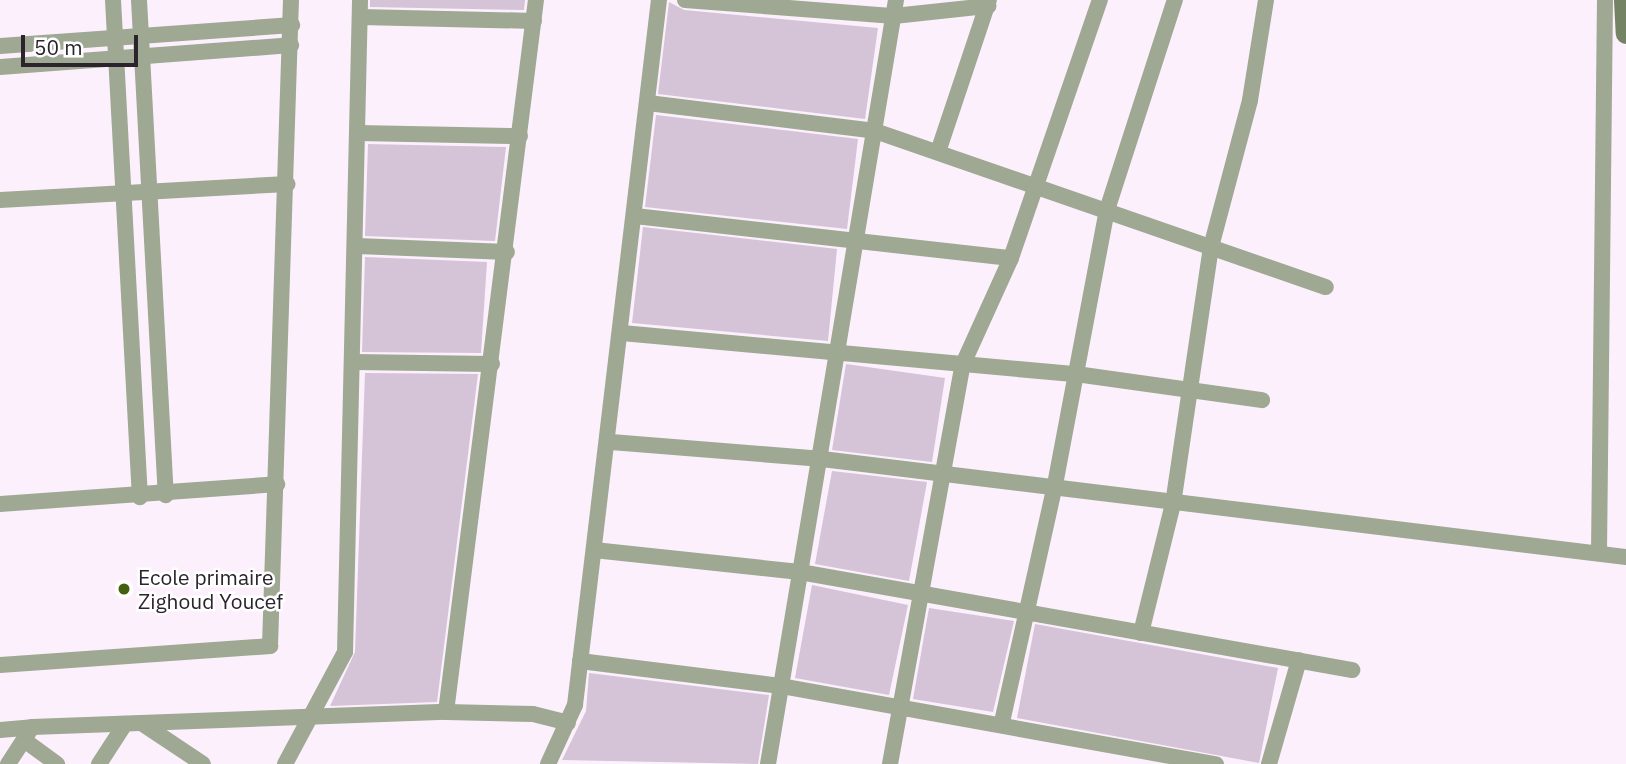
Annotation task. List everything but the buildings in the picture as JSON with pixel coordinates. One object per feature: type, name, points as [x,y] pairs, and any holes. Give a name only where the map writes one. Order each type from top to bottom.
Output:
[{"type":"street","points":[[113,0],[140,497]]},
{"type":"street","points":[[139,0],[166,495]]},
{"type":"street","points":[[0,665],[270,646],[288,184],[291,0]]},
{"type":"street","points":[[446,712],[507,251],[536,0]]},
{"type":"street","points":[[548,764],[568,723],[580,661],[611,442],[659,0]]},
{"type":"street","points":[[684,0],[895,8],[989,3],[938,152]]},
{"type":"street","points":[[890,764],[918,594],[963,364],[1011,258],[1100,0]]},
{"type":"street","points":[[1002,722],[1055,490],[1107,210],[1175,0]]},
{"type":"street","points":[[1142,633],[1173,504],[1187,390],[1211,247],[1250,100],[1266,0]]},
{"type":"street","points":[[1599,554],[1605,0]]},
{"type":"street","points":[[1623,0],[1626,33]]},
{"type":"street","points":[[285,764],[345,652],[357,246],[360,8],[534,21]]},
{"type":"street","points":[[768,764],[822,459],[837,352],[895,8]]},
{"type":"street","points":[[0,46],[292,25]]},
{"type":"street","points":[[0,67],[291,45]]},
{"type":"street","points":[[648,103],[875,131],[1326,287]]},
{"type":"street","points":[[358,133],[520,136]]},
{"type":"street","points":[[0,200],[288,184]]},
{"type":"street","points":[[635,216],[1011,258]]},
{"type":"street","points":[[357,246],[507,251]]},
{"type":"street","points":[[622,333],[1076,374],[1262,400]]},
{"type":"street","points":[[354,362],[492,364]]},
{"type":"street","points":[[611,442],[822,459],[1055,490],[1626,556]]},
{"type":"street","points":[[0,504],[140,497],[277,484]]},
{"type":"street","points":[[594,550],[800,572],[1352,670]]},
{"type":"street","points":[[1269,764],[1299,660]]},
{"type":"street","points":[[580,661],[781,685],[1002,722],[1176,760],[1216,764]]},
{"type":"street","points":[[0,730],[28,734],[125,724],[446,712],[533,714],[568,723]]},
{"type":"street","points":[[99,764],[125,724]]},
{"type":"street","points":[[144,724],[203,764]]},
{"type":"street","points":[[8,764],[28,734]]},
{"type":"street","points":[[28,734],[57,764]]},
{"type":"place","name":"Ecole primaire Zighoud Youcef","points":[[124,589]]}]
